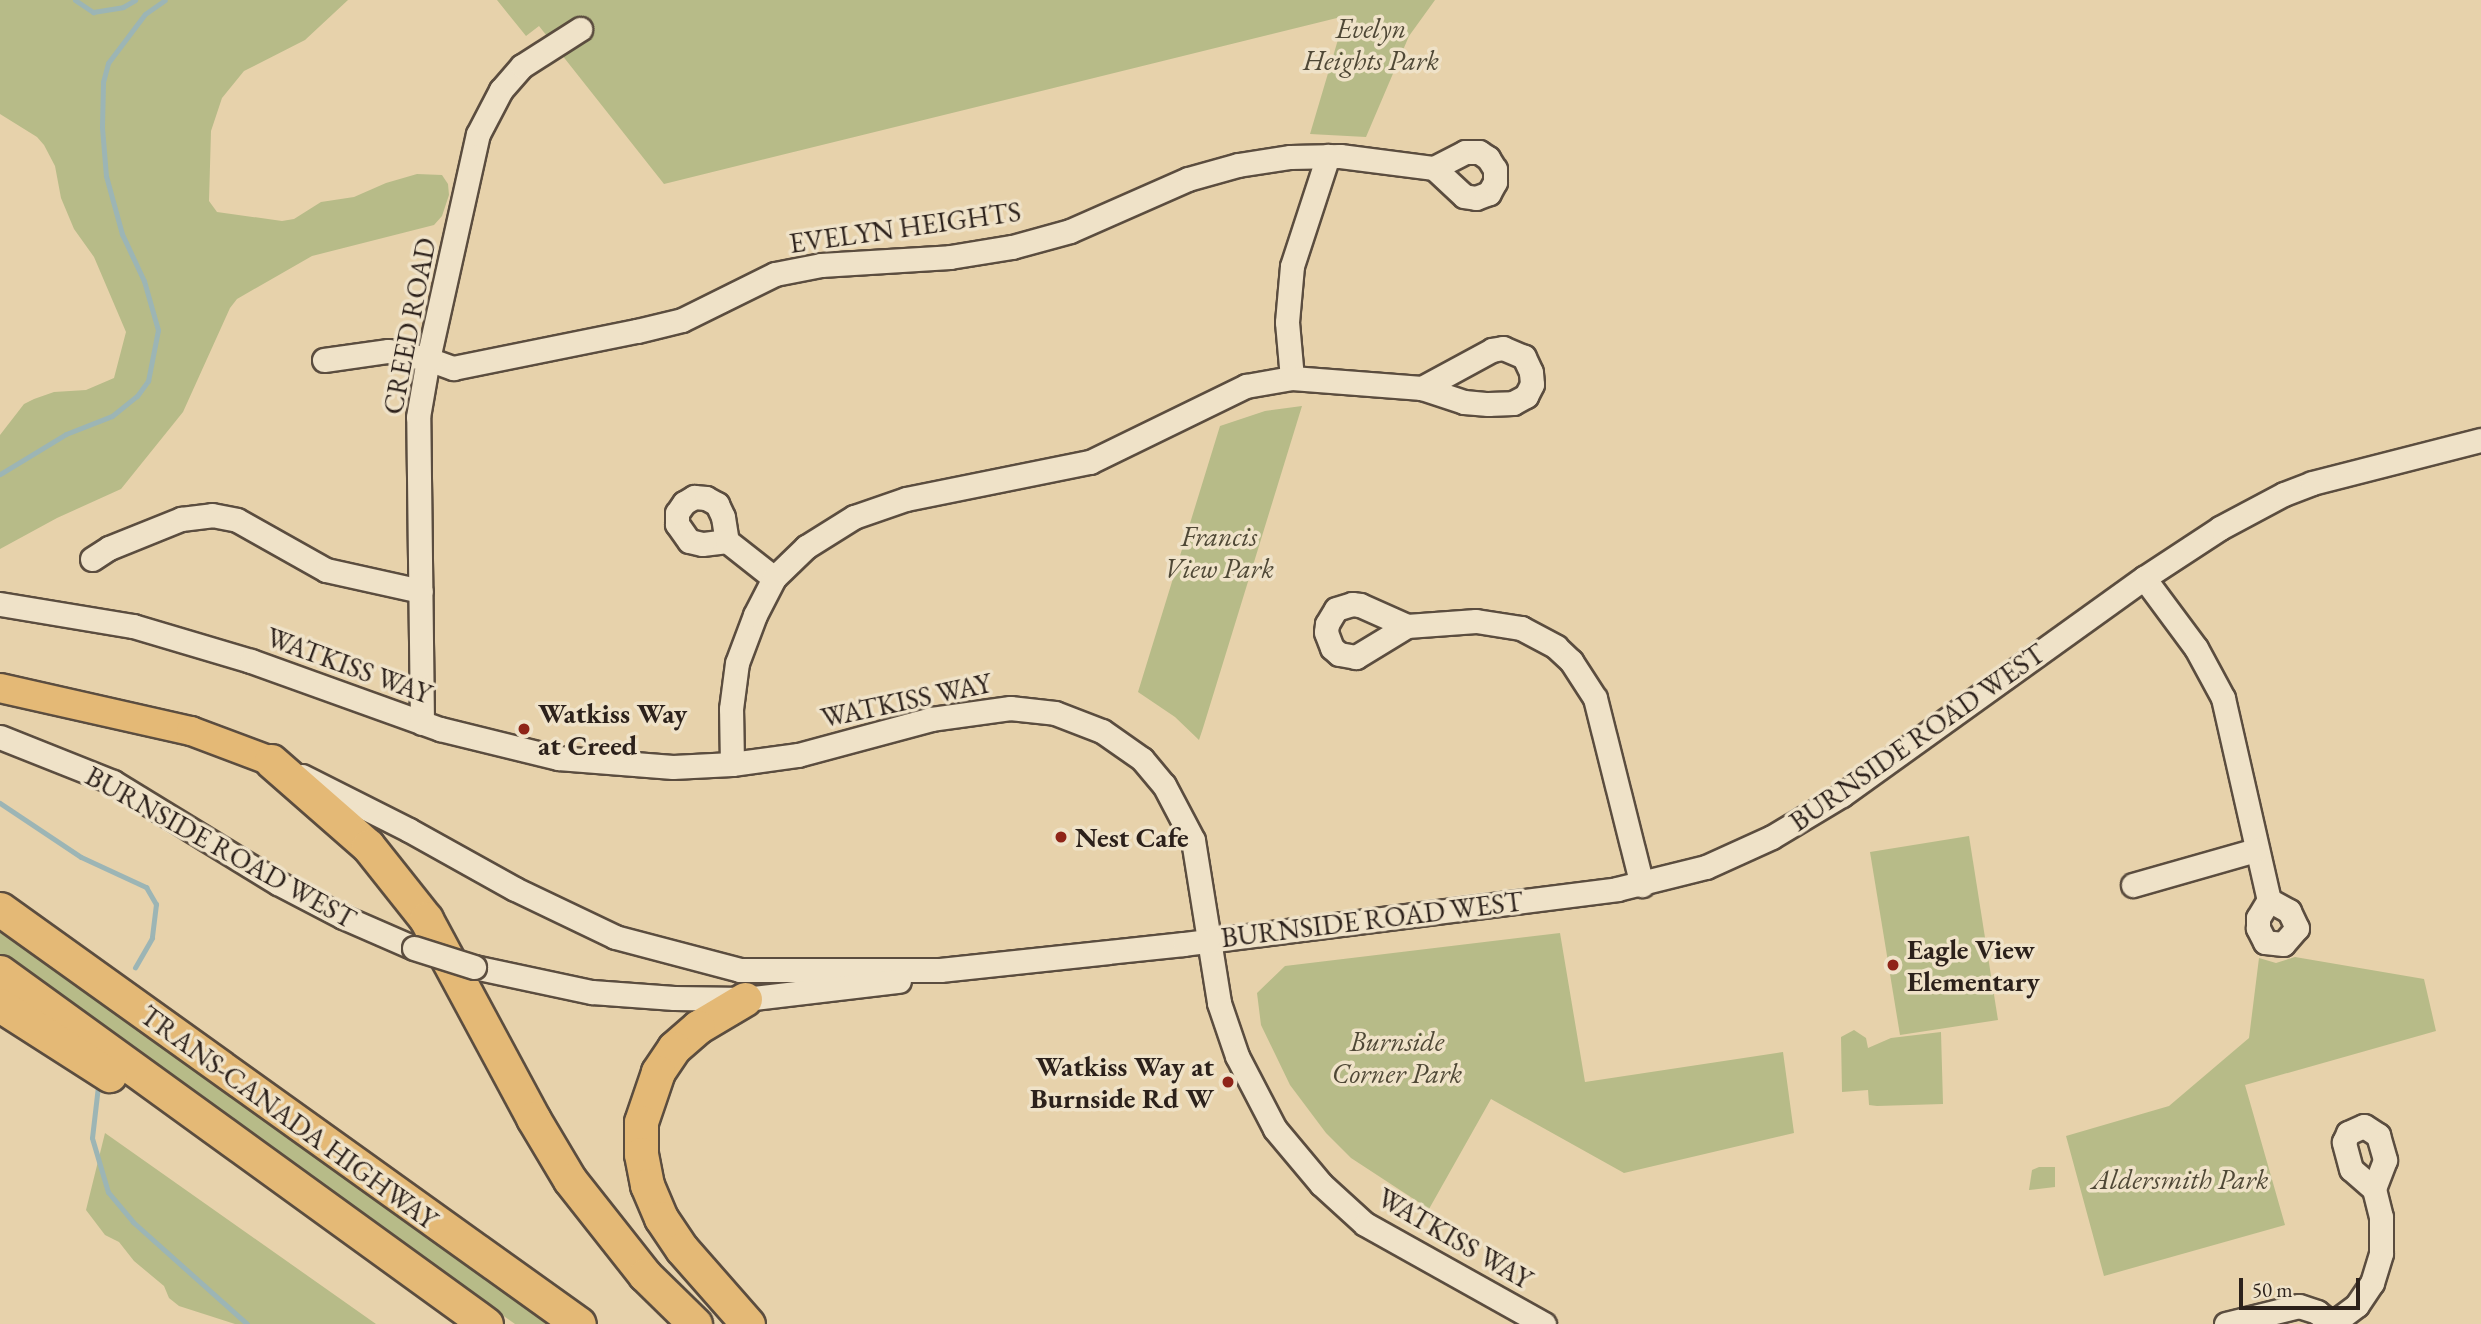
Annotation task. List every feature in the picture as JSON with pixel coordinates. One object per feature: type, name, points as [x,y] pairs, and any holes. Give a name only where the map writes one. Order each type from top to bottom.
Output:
[{"type":"highway","points":[[271,761],[368,846],[426,919],[533,1118],[570,1180],[645,1275],[695,1324]]},
{"type":"highway","name":"TRANS-CANADA HIGHWAY","points":[[0,909],[579,1324]]},
{"type":"highway","name":"TRANS-CANADA HIGHWAY","points":[[0,972],[269,1163],[337,1217],[486,1324]]},
{"type":"highway","points":[[745,999],[698,1027],[674,1048],[658,1072],[641,1122],[641,1154],[647,1185],[661,1218],[707,1279],[748,1324]]},
{"type":"highway","points":[[0,1005],[236,1157],[337,1217]]},
{"type":"main road","name":"BURNSIDE ROAD WEST","points":[[0,688],[191,731],[271,761]]},
{"type":"street","name":"CREED ROAD","points":[[422,723],[418,417],[428,359],[478,134],[501,90],[522,66],[580,29]]},
{"type":"street","name":"EVELYN HEIGHTS","points":[[324,360],[388,351],[428,359],[453,368],[637,331],[682,320],[775,274],[821,265],[950,257],[1012,247],[1070,231],[1188,179],[1238,164],[1290,157],[1328,156],[1384,160],[1434,168]]},
{"type":"street","points":[[1292,378],[1287,322],[1292,267],[1328,156]]},
{"type":"street","points":[[732,764],[731,709],[737,663],[755,615],[774,578],[806,547],[854,517],[906,499],[1090,462],[1148,436],[1200,406],[1246,386],[1292,378],[1422,388]]},
{"type":"street","name":"BURNSIDE ROAD WEST","points":[[271,761],[409,830],[515,889],[615,937],[740,970],[940,970],[1643,885],[1706,867],[1742,852],[1842,795],[2144,578],[2220,528],[2284,494],[2325,480],[2481,440]]},
{"type":"street","points":[[92,559],[108,548],[181,519],[212,515],[237,520],[327,570],[421,591]]},
{"type":"street","points":[[727,541],[774,578]]},
{"type":"street","points":[[2144,578],[2196,648],[2223,698],[2269,900]]},
{"type":"street","name":"WATKISS WAY","points":[[0,604],[133,626],[251,661],[422,723],[558,758],[661,766],[732,764],[798,755],[970,712],[1032,709],[1077,720],[1102,731],[1142,759],[1174,802],[1193,840],[1208,939],[1226,1028],[1252,1089],[1275,1129],[1321,1184],[1366,1224],[1544,1324]]},
{"type":"street","points":[[1407,626],[1498,622],[1537,635],[1571,661],[1595,698],[1643,885]]},
{"type":"street","name":"BURNSIDE ROAD WEST","points":[[0,737],[113,782],[278,883],[343,917],[414,948],[474,967],[592,992],[674,999],[745,999],[890,984],[940,970]]},
{"type":"street","points":[[2133,885],[2256,850]]},
{"type":"street","points":[[2226,1324],[2299,1307],[2317,1312],[2332,1324],[2357,1305],[2372,1283],[2381,1252],[2381,1217],[2374,1189]]},
{"type":"green space","points":[[0,0],[348,0],[305,40],[244,71],[222,98],[211,131],[209,201],[217,212],[282,221],[294,219],[321,202],[354,197],[386,183],[417,174],[442,175],[448,184],[449,195],[442,216],[434,225],[312,256],[237,299],[230,308],[183,412],[121,489],[57,518],[0,549],[0,435],[24,404],[34,399],[54,392],[86,390],[114,378],[126,332],[94,257],[74,229],[61,198],[55,166],[44,145],[37,137],[0,114]]},
{"type":"green space","name":"Evelyn Heights Park","points":[[497,0],[1435,0],[1409,36],[1366,137],[1310,134],[1345,16],[664,184],[539,26],[526,36]]},
{"type":"green space","name":"Francis View Park","points":[[1302,406],[1199,740],[1175,717],[1138,692],[1220,426],[1265,411]]},
{"type":"green space","points":[[1969,836],[1998,1020],[1900,1035],[1870,852]]},
{"type":"green space","points":[[0,927],[554,1324],[515,1324],[0,955]]},
{"type":"green space","name":"Burnside Corner Park","points":[[1560,933],[1585,1082],[1783,1052],[1794,1133],[1624,1173],[1491,1099],[1429,1209],[1351,1158],[1326,1133],[1290,1085],[1261,1025],[1257,993],[1285,966]]},
{"type":"green space","name":"Aldersmith Park","points":[[2295,957],[2424,979],[2436,1031],[2245,1085],[2285,1225],[2104,1276],[2066,1136],[2169,1106],[2249,1038],[2259,958],[2276,963]]},
{"type":"green space","points":[[1854,1030],[1866,1038],[1868,1048],[1891,1038],[1941,1032],[1943,1104],[1877,1106],[1869,1105],[1868,1090],[1842,1092],[1841,1037]]},
{"type":"green space","points":[[105,1133],[376,1324],[235,1324],[179,1306],[169,1298],[164,1286],[134,1261],[119,1242],[105,1235],[86,1210]]},
{"type":"green space","points":[[2055,1167],[2055,1187],[2029,1190],[2032,1170]]},
{"type":"waterway","points":[[75,0],[93,12],[123,7],[135,0]]},
{"type":"waterway","points":[[0,474],[66,434],[112,416],[137,396],[148,381],[158,330],[144,281],[122,234],[106,176],[102,127],[103,82],[108,63],[145,14],[165,0]]},
{"type":"waterway","points":[[0,803],[81,857],[146,887],[156,904],[152,938],[135,968]]},
{"type":"waterway","points":[[98,1086],[92,1138],[108,1192],[133,1222],[247,1324]]},
{"type":"place","name":"Watkiss Way at Creed","points":[[524,729]]},
{"type":"place","name":"Nest Cafe","points":[[1061,837]]},
{"type":"place","name":"Eagle View Elementary","points":[[1893,965]]},
{"type":"place","name":"Watkiss Way at Burnside Rd W","points":[[1228,1082]]}]
